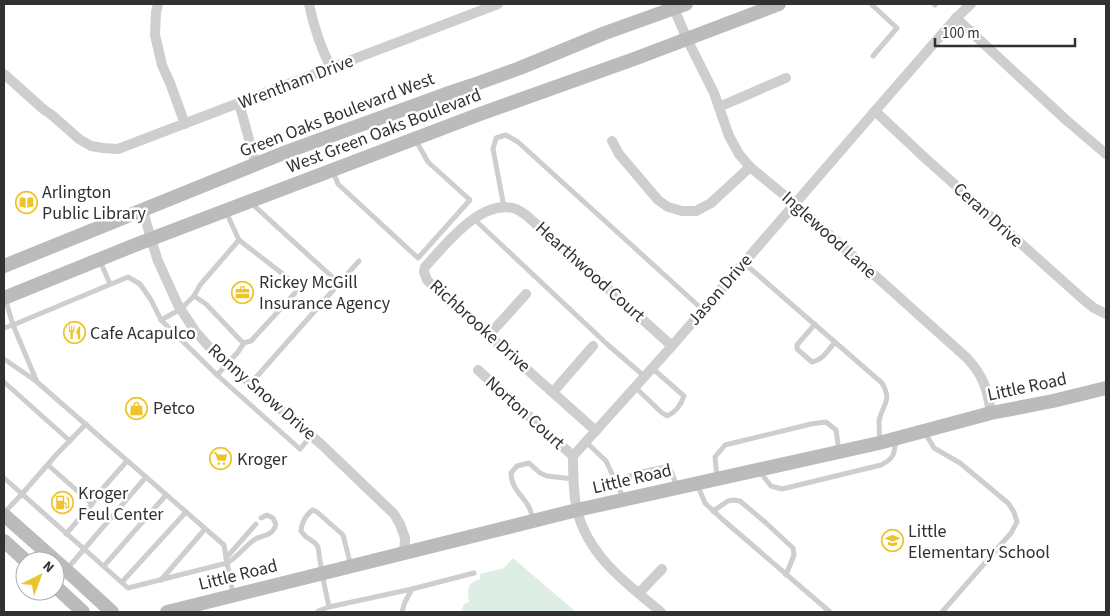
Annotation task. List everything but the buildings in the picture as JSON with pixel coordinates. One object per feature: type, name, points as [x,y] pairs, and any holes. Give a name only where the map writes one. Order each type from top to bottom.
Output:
[{"type":"main road","name":"West Green Oaks Boulevard","points":[[4,297],[249,201],[779,4]]},
{"type":"main road","name":"Green Oaks Boulevard West","points":[[4,266],[286,152],[512,71],[677,5]]},
{"type":"main road","name":"Little Road","points":[[168,612],[577,510],[839,452],[991,413],[1106,388]]},
{"type":"main road","points":[[4,514],[112,612]]},
{"type":"main road","points":[[4,541],[15,551]]},
{"type":"main road","points":[[65,596],[79,610]]},
{"type":"street","points":[[158,4],[155,35],[162,64],[185,124]]},
{"type":"street","points":[[309,4],[313,26],[331,68]]},
{"type":"street","name":"Wrentham Drive","points":[[4,74],[79,139],[91,146],[118,149],[498,4]]},
{"type":"street","name":"Jason Drive","points":[[573,456],[672,346],[874,111],[956,18],[971,4]]},
{"type":"street","name":"Inglewood Lane","points":[[677,5],[687,39],[714,93],[729,136],[739,154],[750,167],[795,204],[967,358],[979,373],[988,391],[991,413]]},
{"type":"street","points":[[956,18],[1065,119],[1106,154]]},
{"type":"street","points":[[719,108],[786,78]]},
{"type":"street","points":[[239,103],[256,165]]},
{"type":"street","name":"Ceran Drive","points":[[874,111],[1084,300],[1106,314]]},
{"type":"street","points":[[612,142],[619,154],[658,200],[668,207],[682,211],[696,211],[711,203],[750,167]]},
{"type":"street","name":"Richbrooke Drive","points":[[504,208],[489,210],[465,225],[425,267],[424,272],[427,280],[596,431]]},
{"type":"street","name":"Hearthwood Court","points":[[504,208],[516,209],[526,215],[672,346]]},
{"type":"street","name":"Ronny Snow Drive","points":[[143,211],[158,261],[181,309],[195,331],[211,349],[312,436],[394,514],[405,538],[404,554]]},
{"type":"street","points":[[489,335],[526,294]]},
{"type":"street","points":[[553,392],[593,346]]},
{"type":"street","name":"Norton Court","points":[[478,370],[573,456]]},
{"type":"street","points":[[573,456],[577,510],[584,530],[598,554],[614,572],[661,612]]},
{"type":"street","points":[[638,593],[662,570]]},
{"type":"lane","points":[[871,4],[898,28],[873,56]]},
{"type":"lane","points":[[504,208],[492,149],[496,138],[506,135],[518,142],[703,310]]},
{"type":"lane","points":[[332,170],[338,184],[418,258],[470,200],[428,162],[415,139]]},
{"type":"lane","points":[[249,201],[340,284]]},
{"type":"lane","points":[[217,375],[244,343],[251,342],[295,293],[297,284],[239,240],[226,210]]},
{"type":"lane","points":[[474,219],[608,345],[644,376]]},
{"type":"lane","points":[[161,320],[181,309],[194,296],[200,286],[239,240]]},
{"type":"lane","points":[[99,260],[110,284]]},
{"type":"lane","points":[[251,384],[360,262]]},
{"type":"lane","points":[[744,262],[882,383],[886,390],[887,399],[879,424],[879,442]]},
{"type":"lane","points":[[4,328],[128,277],[140,284],[161,320],[217,375],[300,449],[312,436]]},
{"type":"lane","points":[[194,296],[206,304],[244,343]]},
{"type":"lane","points":[[4,297],[13,325],[37,382]]},
{"type":"lane","points":[[815,324],[797,345],[797,349],[805,357],[812,362],[818,361],[835,342]]},
{"type":"lane","points":[[4,359],[37,382],[224,545],[233,596]]},
{"type":"lane","points":[[635,387],[661,412],[668,416],[673,413],[682,402],[684,396],[652,368]]},
{"type":"lane","points":[[4,382],[70,441]]},
{"type":"lane","points":[[716,479],[715,457],[725,445],[812,424],[826,422],[836,430],[839,452]]},
{"type":"lane","points":[[4,514],[86,424]]},
{"type":"lane","points":[[924,431],[934,448],[960,463],[1008,503],[1014,512],[1017,522],[1011,533],[942,612]]},
{"type":"lane","points":[[758,470],[771,486],[782,489],[881,465],[891,459],[896,438]]},
{"type":"lane","points":[[586,441],[606,461],[624,500]]},
{"type":"lane","points":[[66,534],[127,461]]},
{"type":"lane","points":[[533,521],[531,510],[511,480],[511,473],[517,466],[529,463],[540,473],[548,476],[574,479]]},
{"type":"lane","points":[[48,464],[92,504]]},
{"type":"lane","points":[[615,481],[641,472],[665,468],[671,471],[678,488]]},
{"type":"lane","points":[[4,478],[128,588],[236,557],[254,540],[274,530],[275,522],[272,517],[266,515],[262,518]]},
{"type":"lane","points":[[66,570],[146,478]]},
{"type":"lane","points":[[697,483],[705,503],[713,511],[830,612]]},
{"type":"lane","points":[[104,566],[166,495]]},
{"type":"lane","points":[[713,511],[728,501],[740,501],[765,522],[792,548],[794,555],[786,575]]},
{"type":"lane","points":[[329,607],[318,547],[301,532],[302,525],[309,512],[313,510],[317,512],[343,535],[351,567]]},
{"type":"lane","points":[[122,582],[186,512]]},
{"type":"lane","points":[[227,561],[256,524]]},
{"type":"lane","points":[[161,580],[205,529]]},
{"type":"lane","points":[[312,612],[474,573]]},
{"type":"lane","points":[[402,612],[412,589]]},
{"type":"shaded area","points":[[513,558],[576,612],[461,612],[464,604],[469,602],[468,593],[470,585],[480,579],[480,574],[504,568]]},
{"type":"place","name":"Arlington Public Library","points":[[26,202]]},
{"type":"place","name":"Rickey McGill Insurance Agency","points":[[243,292]]},
{"type":"place","name":"Cafe Acapulco","points":[[74,333]]},
{"type":"place","name":"Petco","points":[[137,408]]},
{"type":"place","name":"Kroger","points":[[221,459]]},
{"type":"place","name":"Kroger Feul Center","points":[[62,503]]},
{"type":"place","name":"Little Elementary School","points":[[892,541]]}]
